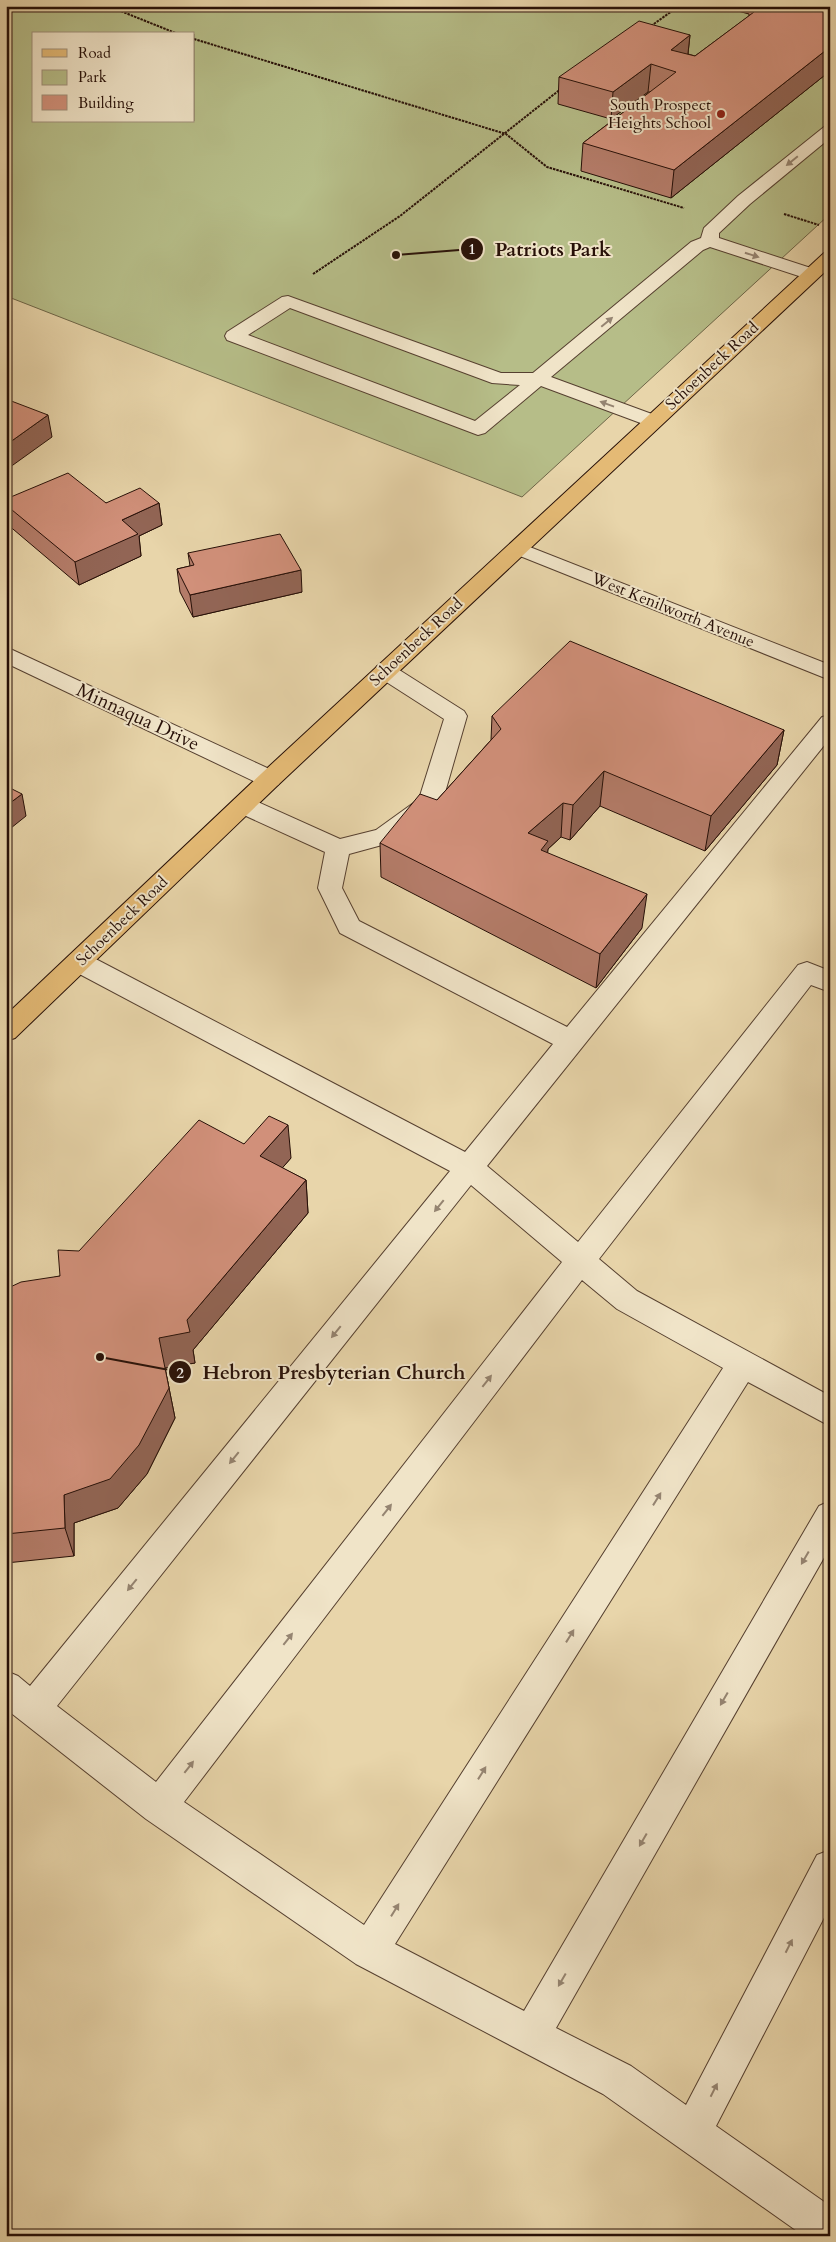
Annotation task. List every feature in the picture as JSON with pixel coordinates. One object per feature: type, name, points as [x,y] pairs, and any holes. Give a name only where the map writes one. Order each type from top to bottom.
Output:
[{"type":"main road","name":"Schoenbeck Road","points":[[6,1031],[242,805],[830,257]]},
{"type":"street","points":[[710,241],[710,232],[744,200],[830,130]]},
{"type":"street","points":[[653,420],[538,379],[499,379],[288,301],[234,336],[478,429],[538,379],[697,246],[710,241],[811,274]]},
{"type":"street","name":"West Kenilworth Avenue","points":[[517,548],[830,673]]},
{"type":"street","name":"Minnaqua Drive","points":[[6,654],[270,779]]},
{"type":"street","points":[[242,805],[338,848],[384,836],[430,803],[456,716],[386,671]]},
{"type":"street","points":[[830,722],[470,1168],[20,1698],[159,1806],[369,1951],[617,2080],[830,2230]]},
{"type":"street","points":[[338,848],[330,888],[349,927],[571,1041]]},
{"type":"street","points":[[79,962],[470,1168],[627,1300],[830,1412]]},
{"type":"street","points":[[159,1806],[580,1261],[807,972],[830,982]]},
{"type":"street","points":[[369,1951],[743,1364]]},
{"type":"street","points":[[531,2035],[830,1516]]},
{"type":"street","points":[[692,2133],[830,1868]]},
{"type":"path","points":[[108,6],[173,32]]},
{"type":"path","points":[[647,28],[679,6]]},
{"type":"path","points":[[195,39],[506,134],[547,167],[688,210],[713,191],[821,226]]},
{"type":"path","points":[[311,276],[400,216],[506,134],[564,86]]},
{"type":"green space","points":[[6,6],[830,6],[830,214],[522,497],[6,296]]},
{"type":"building","points":[[756,6],[830,6],[830,47],[674,170],[583,143],[676,72],[651,64],[613,92],[559,77],[639,21],[690,35],[671,50],[695,56],[754,12],[750,11]]},
{"type":"building","points":[[6,399],[48,415],[6,445]]},
{"type":"building","points":[[68,473],[106,503],[140,488],[159,503],[122,520],[138,534],[75,562],[6,505],[6,499]]},
{"type":"building","points":[[280,534],[301,570],[190,595],[177,569],[194,565],[188,553]]},
{"type":"building","points":[[570,641],[784,730],[711,816],[604,771],[573,805],[563,803],[528,833],[548,841],[541,850],[647,894],[600,954],[380,843],[420,794],[437,800],[501,729],[492,716]]},
{"type":"building","points":[[6,786],[22,794],[6,806]]},
{"type":"building","points":[[269,1116],[288,1125],[260,1156],[306,1180],[187,1320],[190,1332],[159,1338],[169,1388],[139,1445],[110,1479],[64,1495],[65,1528],[6,1534],[6,1289],[21,1282],[60,1276],[58,1250],[79,1251],[199,1120],[244,1144]]},
{"type":"place","name":"South Prospect Heights School","points":[[721,114]]},
{"type":"place","name":"Patriots Park","points":[[396,255]]},
{"type":"place","name":"Hebron Presbyterian Church","points":[[100,1357]]}]
